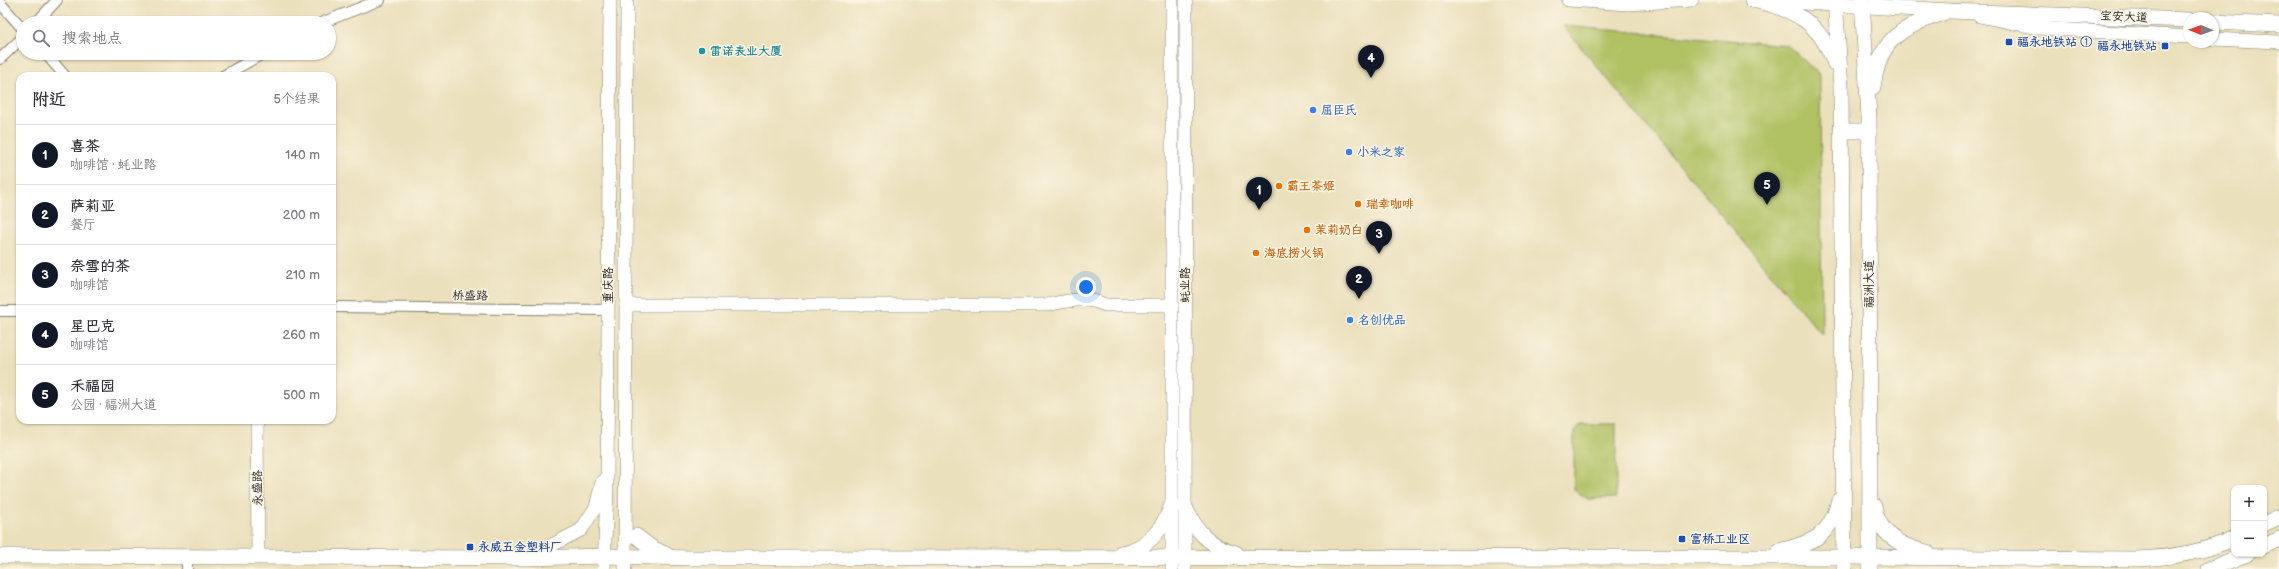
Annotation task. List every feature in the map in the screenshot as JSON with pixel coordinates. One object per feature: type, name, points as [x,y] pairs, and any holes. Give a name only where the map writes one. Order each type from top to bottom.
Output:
[{"type":"main road","points":[[1752,0],[1782,9],[1814,27],[1825,39],[1841,87]]},
{"type":"main road","name":"宝安大道","points":[[1770,0],[1862,3],[1950,11],[2183,20]]},
{"type":"main road","points":[[1835,2],[1841,87],[1844,563]]},
{"type":"main road","name":"福洲大道","points":[[1862,3],[1869,125],[1870,563]]},
{"type":"main road","points":[[1841,131],[1869,125],[1876,67],[1887,43],[1901,30],[1950,11]]},
{"type":"main road","points":[[2219,22],[2279,25]]},
{"type":"main road","points":[[1870,478],[1874,510],[1880,525],[1888,536],[1900,544],[1922,551],[1958,558]]},
{"type":"main road","points":[[1759,557],[1799,546],[1816,539],[1828,529],[1836,512],[1843,481]]},
{"type":"main road","points":[[1091,558],[1124,553],[1148,542],[1158,533],[1178,505],[1200,534],[1216,547],[1261,557]]},
{"type":"main road","points":[[2267,523],[2279,517]]},
{"type":"main road","points":[[636,536],[652,548],[676,557]]},
{"type":"main road","points":[[0,556],[187,563],[258,557],[526,558],[625,563],[676,557],[1091,558],[1179,563],[1261,557],[1759,557],[1844,563],[1870,563],[1958,558],[2156,559],[2200,551],[2231,539]]},
{"type":"main road","points":[[2267,545],[2279,539]]},
{"type":"main road","points":[[2209,569],[2239,557]]},
{"type":"street","points":[[42,16],[57,0]]},
{"type":"street","points":[[336,17],[380,0]]},
{"type":"street","name":"重庆路","points":[[605,562],[610,0]]},
{"type":"street","name":"重庆路","points":[[625,563],[627,0]]},
{"type":"street","name":"蚝业路","points":[[1172,0],[1172,305],[1179,563]]},
{"type":"street","name":"蚝业路","points":[[1178,505],[1186,0]]},
{"type":"street","points":[[1568,0],[1628,4],[1692,0]]},
{"type":"street","points":[[0,3],[16,21]]},
{"type":"street","points":[[1950,11],[2038,28],[2183,37]]},
{"type":"street","points":[[2219,39],[2279,42]]},
{"type":"street","points":[[0,59],[16,44]]},
{"type":"street","points":[[51,60],[62,72]]},
{"type":"street","points":[[230,72],[252,60]]},
{"type":"street","points":[[626,305],[1047,305],[1073,300],[1096,300],[1105,304],[1172,305]]},
{"type":"street","name":"桥盛路","points":[[336,307],[608,310]]},
{"type":"street","points":[[0,311],[16,311]]},
{"type":"street","name":"永盛路","points":[[257,424],[258,557]]},
{"type":"street","points":[[526,558],[581,530],[596,507],[607,463]]},
{"type":"street","points":[[626,496],[630,525],[636,536]]},
{"type":"green space","points":[[1563,26],[1787,45],[1820,75],[1822,335]]},
{"type":"green space","points":[[1580,424],[1616,424],[1616,498],[1588,499],[1574,490],[1574,431]]},
{"type":"place","name":"福永地铁站 ①","points":[[2009,42]]},
{"type":"place","name":"福永地铁站","points":[[2165,46]]},
{"type":"place","name":"雷诺表业大厦","points":[[702,51]]},
{"type":"place","name":"星巴克","points":[[1371,78]]},
{"type":"place","name":"屈臣氏","points":[[1313,110]]},
{"type":"place","name":"小米之家","points":[[1349,152]]},
{"type":"place","name":"霸王茶姬","points":[[1279,186]]},
{"type":"place","name":"瑞幸咖啡","points":[[1358,204]]},
{"type":"place","name":"禾福园","points":[[1767,205]]},
{"type":"place","name":"喜茶","points":[[1259,210]]},
{"type":"place","name":"茉莉奶白","points":[[1307,230]]},
{"type":"place","name":"海底捞火锅","points":[[1256,253]]},
{"type":"place","name":"奈雪的茶","points":[[1379,254]]},
{"type":"place","name":"萨莉亚","points":[[1359,299]]},
{"type":"place","name":"名创优品","points":[[1350,320]]},
{"type":"place","name":"富桥工业区","points":[[1682,539]]},
{"type":"place","name":"永威五金塑料厂","points":[[470,547]]}]
